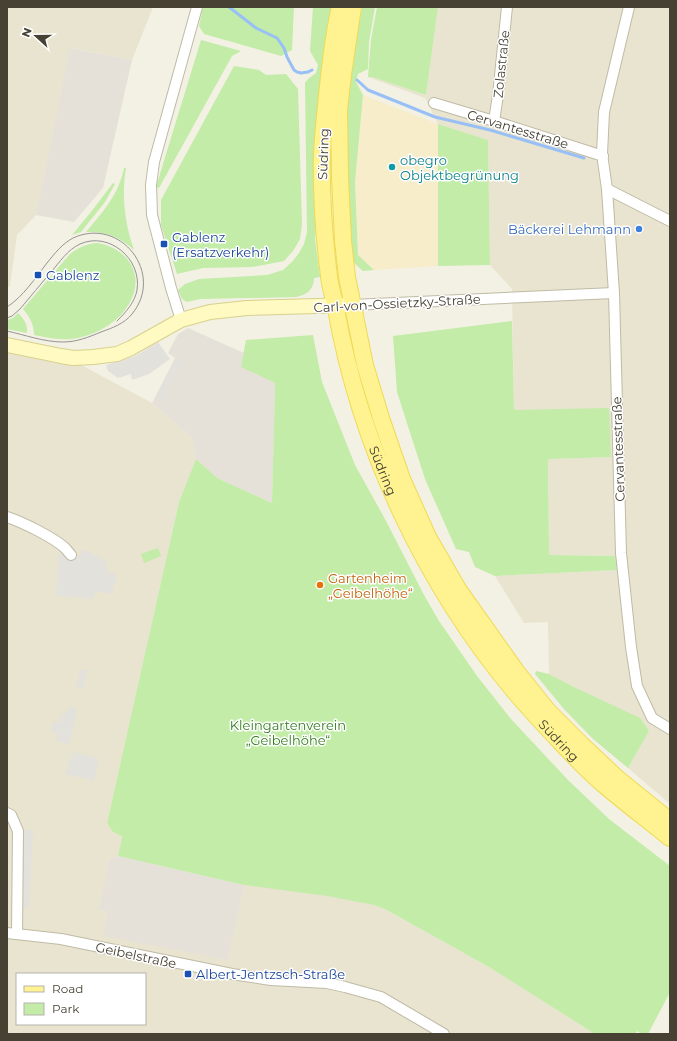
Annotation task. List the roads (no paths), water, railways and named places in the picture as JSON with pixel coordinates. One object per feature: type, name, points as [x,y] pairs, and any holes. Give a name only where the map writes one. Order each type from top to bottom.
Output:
[{"type":"main road","name":"Südring","points":[[340,7],[330,72],[323,144],[322,181],[329,279],[340,333],[361,411],[386,478],[408,527],[432,571],[469,631],[506,682],[568,750],[602,783],[670,838]]},
{"type":"main road","name":"Südring","points":[[352,7],[340,110],[340,177],[343,241],[352,305],[369,378],[402,479],[428,537],[458,589],[516,671],[548,711],[582,745],[617,778],[670,821]]},
{"type":"street","points":[[181,320],[169,282],[152,215],[151,186],[154,162],[198,7]]},
{"type":"street","name":"Zolastraße","points":[[494,121],[507,7]]},
{"type":"street","name":"Cervantesstraße","points":[[628,7],[604,112],[603,156],[607,189],[614,293],[621,553],[630,647],[637,686],[652,718],[670,729]]},
{"type":"street","name":"Cervantesstraße","points":[[434,103],[603,156]]},
{"type":"street","points":[[607,189],[670,221]]},
{"type":"street","name":"Carl-von-Ossietzky-Straße","points":[[7,345],[67,357],[105,356],[117,354],[131,348],[181,320],[210,312],[247,308],[335,306],[614,293]]},
{"type":"street","points":[[7,517],[48,537],[65,548],[71,555]]},
{"type":"street","points":[[7,813],[11,815],[18,831],[12,933]]},
{"type":"street","name":"Geibelstraße","points":[[12,933],[61,939],[232,974],[271,980],[327,983],[345,987],[381,997],[444,1034]]},
{"type":"waterway","points":[[229,7],[256,28],[277,38],[284,48],[294,70],[301,73],[312,70]]},
{"type":"waterway","points":[[357,80],[368,90],[435,117],[490,130],[584,158]]},
{"type":"tram line","points":[[7,307],[13,303],[34,281],[59,249],[73,238],[91,233],[107,235],[121,242],[133,253],[140,267],[143,282],[141,298],[132,314],[118,325],[87,337],[68,342],[49,341],[7,331]]},
{"type":"tram line","points":[[7,318],[12,316],[20,309],[67,253],[80,244],[91,241],[102,241],[121,250],[129,258],[137,279],[137,290],[134,299],[130,307],[117,321]]},
{"type":"place","name":"obegro Objektbegrünung","points":[[392,167]]},
{"type":"place","name":"Bäckerei Lehmann","points":[[639,229]]},
{"type":"place","name":"Gablenz (Ersatzverkehr)","points":[[164,244]]},
{"type":"place","name":"Gablenz","points":[[38,275]]},
{"type":"place","name":"Gartenheim „Geibelhöhe“","points":[[320,585]]},
{"type":"place","name":"Albert-Jentzsch-Straße","points":[[188,974]]},
{"type":"park label","name":"Kleingartenverein „Geibelhöhe“","points":[[288,732]]}]
